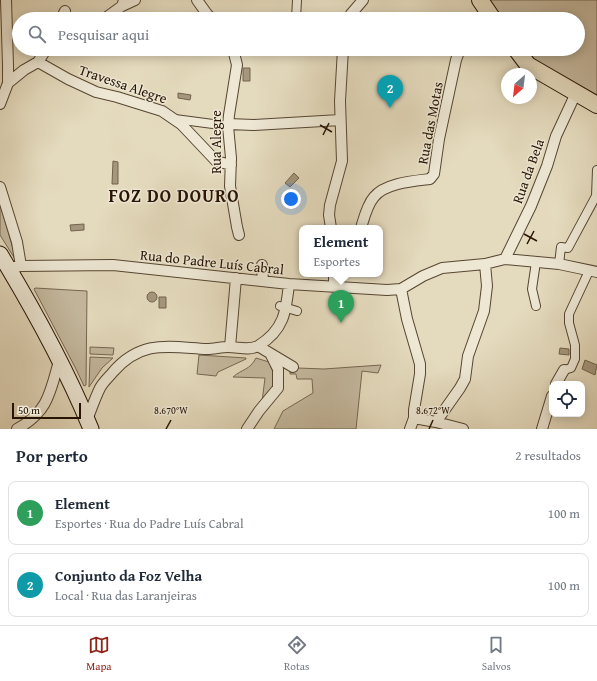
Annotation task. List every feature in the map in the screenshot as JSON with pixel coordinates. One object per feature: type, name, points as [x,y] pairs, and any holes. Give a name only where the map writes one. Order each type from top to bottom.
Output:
[{"type":"main road","points":[[480,0],[486,12]]},
{"type":"main road","points":[[521,56],[528,65],[597,105]]},
{"type":"main road","points":[[0,254],[15,267],[35,314],[89,424]]},
{"type":"street","points":[[0,104],[8,83],[6,0]]},
{"type":"street","points":[[112,12],[123,3],[135,0]]},
{"type":"street","points":[[197,0],[206,12]]},
{"type":"street","points":[[296,12],[297,0]]},
{"type":"street","points":[[353,12],[363,0]]},
{"type":"street","points":[[8,83],[24,70],[38,62],[42,56]]},
{"type":"street","name":"Rua Alegre","points":[[235,56],[237,65],[228,125],[231,148],[230,186],[239,235]]},
{"type":"street","points":[[331,225],[329,215],[330,205],[342,160],[340,120],[343,56]]},
{"type":"street","name":"Rua das Motas","points":[[362,225],[368,208],[374,196],[378,193],[392,186],[406,182],[432,178],[434,174],[439,139],[458,56]]},
{"type":"street","name":"Travessa Alegre","points":[[38,62],[68,79],[96,92],[162,111],[181,124],[216,161],[231,165]]},
{"type":"street","name":"Rua da Bela","points":[[505,259],[531,206],[547,166],[562,120],[576,93]]},
{"type":"street","points":[[175,119],[228,125],[340,120]]},
{"type":"street","points":[[559,264],[561,247],[568,248],[596,196],[597,170]]},
{"type":"street","points":[[0,187],[17,242],[15,267]]},
{"type":"street","name":"Rua do Padre Luís Cabral","points":[[15,267],[113,266],[288,284],[387,290],[401,289],[423,276],[442,268],[485,264],[505,259],[559,264],[593,272]]},
{"type":"street","points":[[536,262],[532,289],[536,306]]},
{"type":"street","points":[[436,422],[465,379],[468,356],[484,311],[487,286],[485,264]]},
{"type":"street","points":[[262,265],[263,281]]},
{"type":"street","points":[[558,381],[564,370],[571,368],[575,359],[575,345],[569,323],[569,314],[593,272]]},
{"type":"street","points":[[334,277],[334,287]]},
{"type":"street","points":[[230,347],[236,278]]},
{"type":"street","points":[[89,424],[100,388],[117,367],[126,359],[135,354],[150,348],[166,346],[209,349],[230,347],[244,349],[254,348],[266,341],[281,324],[288,284]]},
{"type":"street","points":[[401,289],[407,319],[420,364],[420,379],[414,410],[414,418],[410,429]]},
{"type":"street","points":[[283,307],[297,311]]},
{"type":"street","points":[[258,346],[293,367]]},
{"type":"street","points":[[247,429],[259,411],[278,388],[278,369],[271,355]]},
{"type":"street","points":[[17,429],[30,422],[44,407],[48,399],[59,361]]},
{"type":"street","points":[[542,429],[549,406]]},
{"type":"street","points":[[414,418],[463,429]]},
{"type":"shaded area","points":[[490,0],[597,0],[597,95],[558,74],[531,56],[585,56],[585,12],[498,12]]},
{"type":"shaded area","points":[[243,68],[250,68],[250,81],[243,81]]},
{"type":"shaded area","points":[[178,93],[191,95],[190,100],[178,98]]},
{"type":"shaded area","points":[[113,161],[118,162],[118,184],[112,184]]},
{"type":"shaded area","points":[[294,173],[299,178],[290,187],[285,183]]},
{"type":"shaded area","points":[[0,204],[16,259],[0,235]]},
{"type":"shaded area","points":[[84,224],[84,230],[71,231],[70,225]]},
{"type":"shaded area","points":[[34,289],[87,291],[86,385],[84,386]]},
{"type":"shaded area","points":[[150,292],[154,292],[156,293],[156,301],[150,302],[147,299],[147,295]]},
{"type":"shaded area","points":[[159,297],[166,297],[166,308],[159,308]]},
{"type":"shaded area","points":[[90,347],[114,348],[113,355],[90,354]]},
{"type":"shaded area","points":[[560,348],[569,349],[569,355],[559,354]]},
{"type":"shaded area","points":[[199,355],[246,359],[218,372],[216,376],[197,374]]},
{"type":"shaded area","points":[[90,357],[113,358],[102,368],[89,387]]},
{"type":"shaded area","points":[[256,358],[269,362],[275,377],[276,385],[262,402],[265,378],[233,377],[251,365]]},
{"type":"shaded area","points":[[585,360],[597,365],[595,375],[582,369]]},
{"type":"shaded area","points":[[381,365],[378,373],[362,371],[356,429],[274,429],[283,411],[313,393],[312,379],[297,379],[296,374],[290,374],[290,371],[298,368],[324,369]]},
{"type":"place","name":"Conjunto da Foz Velha","points":[[390,108]]},
{"type":"place","name":"Element","points":[[341,323]]},
{"type":"district","name":"FOZ DO DOURO","points":[[174,195]]}]
